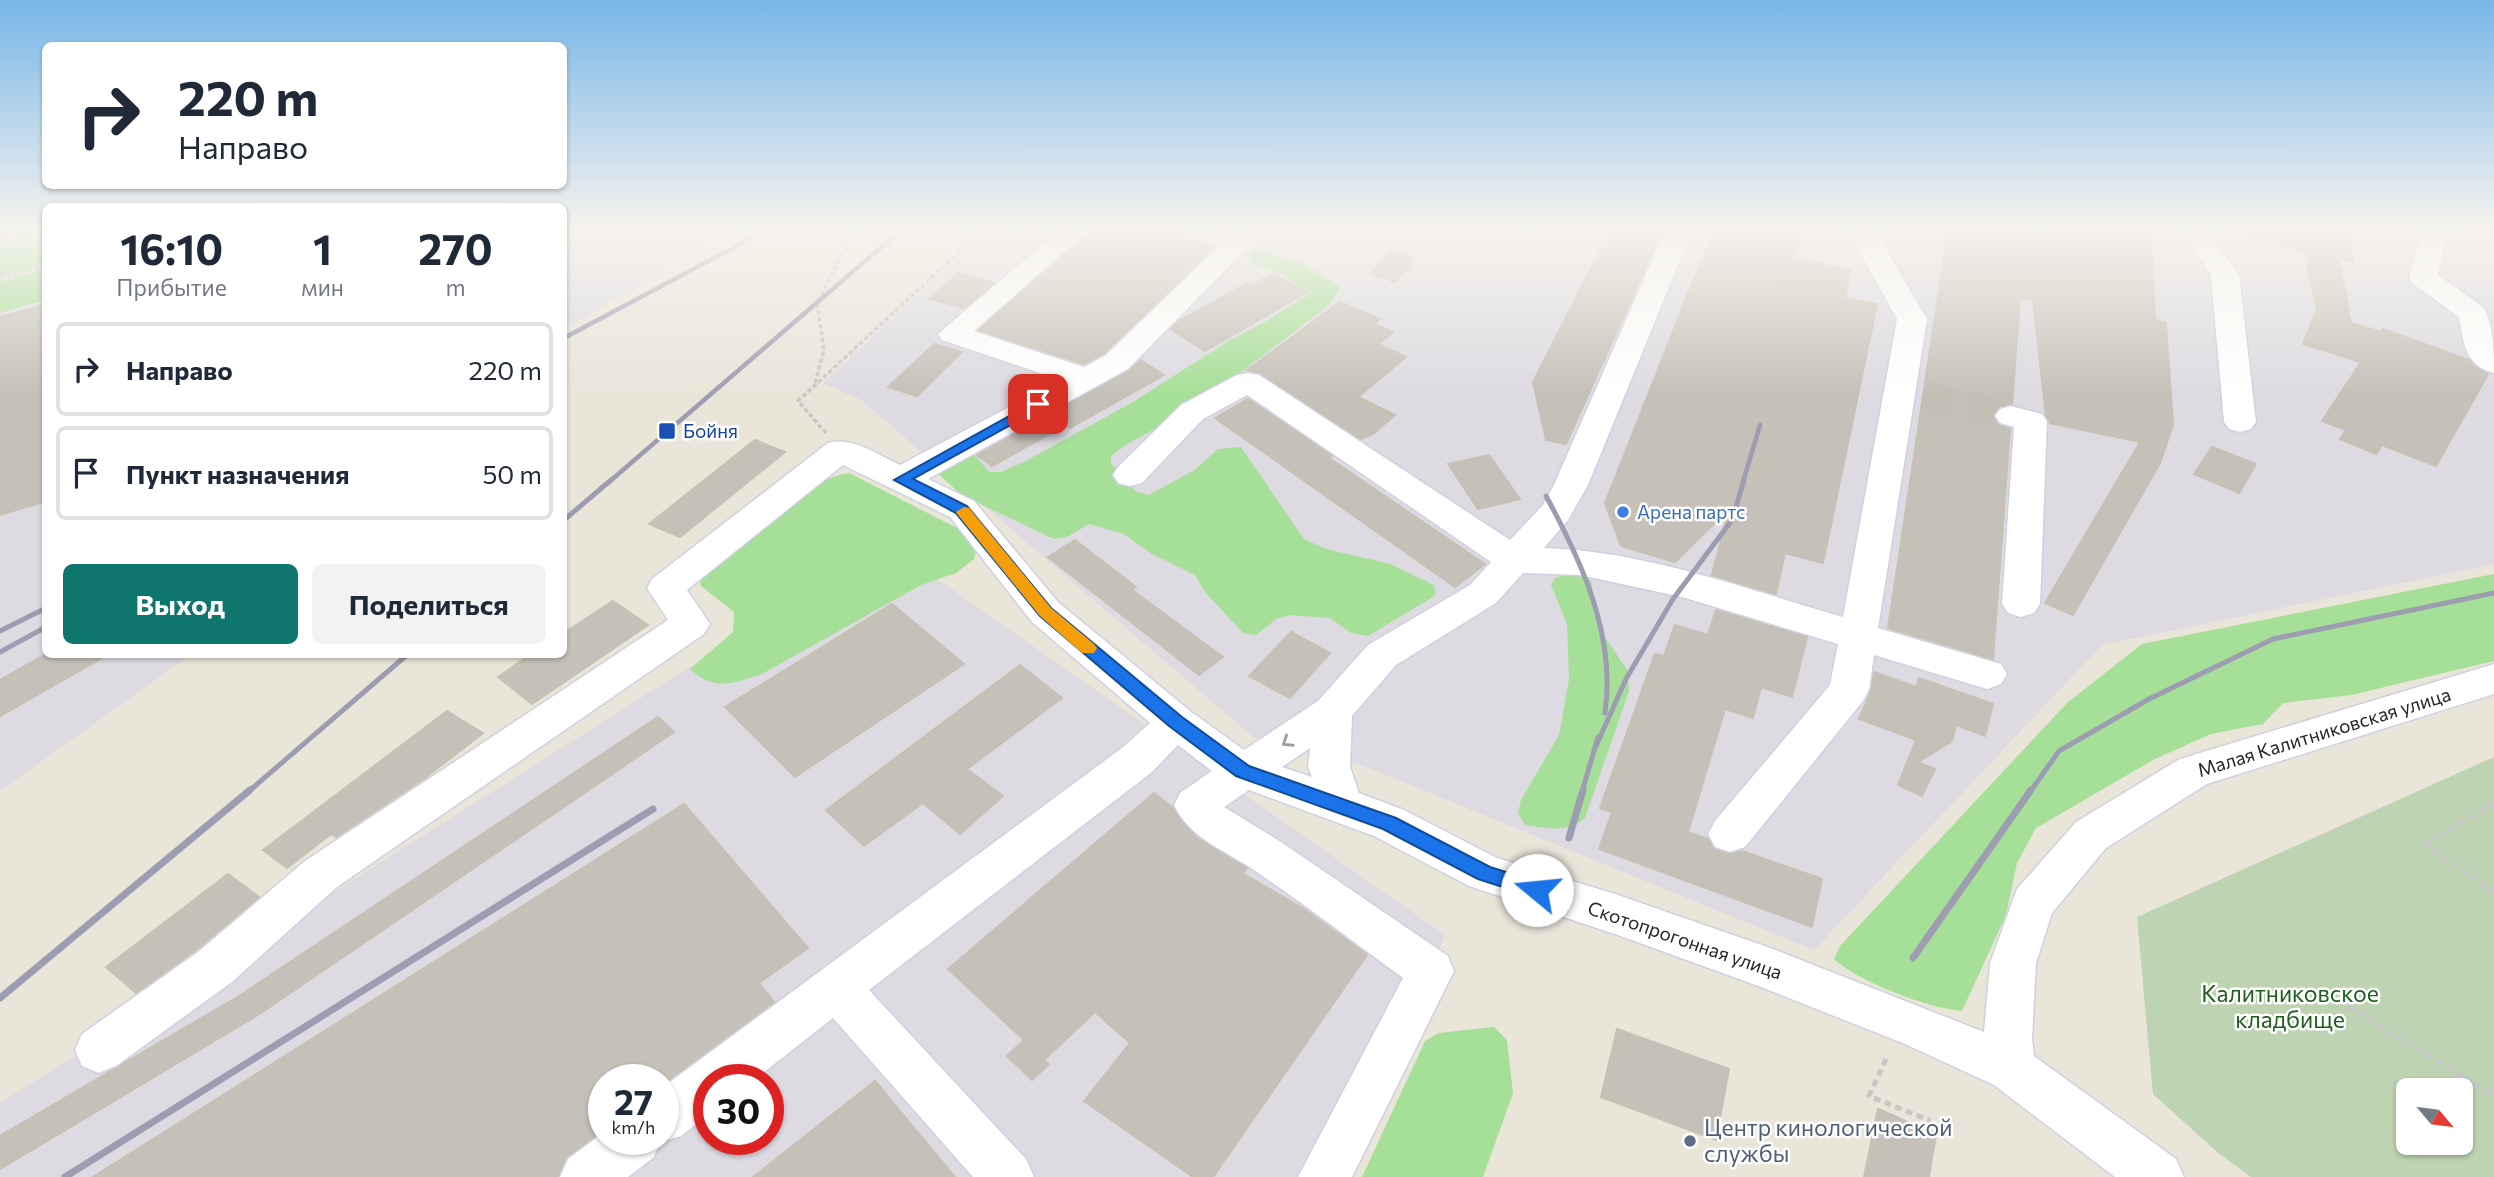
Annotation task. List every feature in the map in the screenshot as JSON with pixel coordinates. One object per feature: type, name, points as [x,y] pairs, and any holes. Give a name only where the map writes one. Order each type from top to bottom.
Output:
[{"type":"street","points":[[1009,286],[953,334],[1086,378]]},
{"type":"street","points":[[901,480],[1117,362],[1194,286]]},
{"type":"street","points":[[1324,1177],[1431,971],[1266,856],[1213,824],[1195,805],[1332,712],[1382,655],[1483,594],[1514,560],[1556,512],[1571,485],[1656,286]]},
{"type":"street","points":[[1730,834],[1849,690],[1857,636],[1911,393],[1912,319],[1893,286]]},
{"type":"street","points":[[2434,286],[2473,313],[2479,350],[2494,364]]},
{"type":"street","points":[[1130,475],[1192,412],[1248,382],[1514,560],[1580,562],[1683,584],[1987,674]]},
{"type":"street","points":[[2011,416],[2031,421],[2021,604]]},
{"type":"street","points":[[99,1050],[215,967],[321,874],[691,624],[665,588],[840,450]]},
{"type":"street","name":"Скотопрогонная улица","points":[[840,450],[962,509],[1045,612],[1176,722],[1242,771],[1342,804],[1389,823],[1485,873],[1615,914],[1773,970],[1922,1028],[2011,1068],[2122,1147],[2158,1177]]},
{"type":"street","name":"Малая Калитниковская улица","points":[[2011,1068],[2008,1039],[2013,963],[2033,903],[2091,835],[2193,772],[2494,680]]},
{"type":"street","points":[[1332,712],[1329,767],[1342,804]]},
{"type":"street","points":[[736,1064],[1137,760],[1176,722]]},
{"type":"street","points":[[836,988],[1008,1177]]},
{"type":"street","points":[[586,1177],[615,1155]]},
{"type":"lane","points":[[2226,286],[2240,422]]},
{"type":"path","points":[[814,386],[824,350],[817,302],[825,286]]},
{"type":"path","points":[[840,450],[798,401],[922,286]]},
{"type":"path","points":[[2494,803],[2424,844],[2494,892]]},
{"type":"path","points":[[2348,1006],[2494,1096]]},
{"type":"path","points":[[1886,1059],[1869,1096],[1931,1121]]},
{"type":"shaded area","points":[[567,286],[639,286],[567,327]]},
{"type":"shaded area","points":[[928,286],[2494,286],[2494,564],[2102,645],[1814,950],[1364,766],[1253,737],[861,400],[823,383]]},
{"type":"shaded area","points":[[42,302],[42,658],[186,658],[0,791],[0,313]]},
{"type":"shaded area","points":[[886,543],[1445,935],[1431,971],[1324,1177],[0,1177],[0,1103]]},
{"type":"green space","points":[[0,286],[42,286],[42,301],[0,313]]},
{"type":"green space","points":[[1299,286],[1341,287],[1329,305],[1195,407],[1129,443],[1111,456],[1111,464],[1137,492],[1149,495],[1196,469],[1218,449],[1241,447],[1304,539],[1326,549],[1390,564],[1434,585],[1436,595],[1368,636],[1351,633],[1330,618],[1288,615],[1276,619],[1256,635],[1243,633],[1205,592],[1195,575],[1152,554],[1124,534],[1089,524],[1067,537],[1054,539],[963,496],[936,472],[973,453],[989,472],[1001,472],[1024,462],[1133,402],[1310,293]]},
{"type":"green space","points":[[849,473],[957,528],[976,550],[974,559],[956,573],[921,585],[760,675],[723,684],[699,676],[690,669],[733,632],[734,612],[701,586],[700,576],[791,500],[830,478]]},
{"type":"green space","points":[[1581,574],[1591,581],[1600,630],[1628,671],[1629,691],[1585,818],[1564,828],[1525,825],[1518,813],[1521,800],[1559,735],[1569,679],[1567,624],[1551,585],[1556,577]]},
{"type":"green space","points":[[2494,574],[2494,661],[2351,695],[2283,703],[2263,724],[2211,734],[2155,759],[2036,828],[2017,863],[2006,915],[1962,1011],[1932,1005],[1876,985],[1834,959],[1840,946],[2068,702],[2142,644]]},
{"type":"green space","name":"Калитниковское кладбище","points":[[2494,757],[2494,1177],[2251,1177],[2217,1152],[2153,1094],[2137,917]]},
{"type":"green space","points":[[1494,1027],[1507,1040],[1513,1093],[1483,1177],[1362,1177],[1425,1041],[1439,1033]]},
{"type":"building","points":[[945,286],[990,286],[964,308],[930,299]]},
{"type":"building","points":[[1028,286],[1174,286],[1104,353],[1084,364],[979,330]]},
{"type":"building","points":[[1243,286],[1296,286],[1307,292],[1205,351],[1171,329],[1179,321]]},
{"type":"building","points":[[1582,286],[1637,286],[1566,444],[1546,440],[1533,382]]},
{"type":"building","points":[[1691,286],[1847,286],[1845,298],[1877,304],[1823,563],[1785,553],[1776,594],[1712,575],[1729,509],[1675,562],[1621,546],[1605,503]]},
{"type":"building","points":[[1940,286],[2153,286],[2155,320],[2166,323],[2173,425],[2160,463],[2073,615],[2045,603],[2140,442],[2050,423],[2046,416],[2033,299],[2020,299],[2012,404],[1999,406],[1992,416],[1998,425],[2010,429],[1993,659],[1888,628]]},
{"type":"building","points":[[2312,286],[2344,286],[2351,323],[2381,332],[2383,329],[2469,360],[2488,374],[2436,466],[2382,445],[2376,454],[2340,439],[2346,430],[2322,421],[2361,362],[2303,344],[2317,309]]},
{"type":"building","points":[[1340,302],[1380,319],[1374,324],[1393,332],[1378,344],[1406,357],[1358,397],[1395,415],[1373,434],[1361,439],[1260,373],[1247,370]]},
{"type":"building","points":[[42,305],[42,502],[0,515],[0,317]]},
{"type":"building","points":[[934,344],[962,352],[917,396],[888,387]]},
{"type":"building","points":[[1141,360],[1164,375],[1070,428],[1066,425],[992,466],[977,455],[1129,371]]},
{"type":"building","points":[[1248,399],[1332,456],[1329,458],[1485,564],[1455,587],[1215,418]]},
{"type":"building","points":[[755,440],[785,452],[680,537],[649,524]]},
{"type":"building","points":[[2212,447],[2256,464],[2239,493],[2194,474]]},
{"type":"building","points":[[1489,455],[1520,499],[1478,509],[1448,464]]},
{"type":"building","points":[[1075,540],[1136,587],[1132,590],[1223,657],[1199,675],[1048,557]]},
{"type":"building","points":[[613,601],[648,625],[532,704],[498,677],[525,658],[567,658],[567,631]]},
{"type":"building","points":[[892,604],[964,664],[795,777],[725,707]]},
{"type":"building","points":[[1716,610],[1807,637],[1792,697],[1761,687],[1753,718],[1725,709],[1688,832],[1708,839],[1714,849],[1729,854],[1742,851],[1822,879],[1812,927],[1599,849],[1612,812],[1600,808],[1655,654],[1664,656],[1675,625],[1708,635]]},
{"type":"building","points":[[1291,632],[1330,653],[1290,698],[1249,676]]},
{"type":"building","points":[[42,656],[102,658],[0,716],[0,680]]},
{"type":"building","points":[[1020,665],[1062,698],[967,769],[1003,796],[960,834],[923,803],[864,846],[826,810]]},
{"type":"building","points":[[1874,672],[1916,687],[1919,678],[1993,704],[1985,736],[1956,725],[1952,741],[1918,762],[1935,769],[1922,796],[1898,785],[1916,740],[1859,719],[1871,691]]},
{"type":"building","points":[[447,711],[483,733],[425,778],[336,837],[331,834],[287,868],[263,850]]},
{"type":"building","points":[[658,717],[674,732],[258,1015],[0,1169],[0,1136],[239,996]]},
{"type":"building","points":[[1154,793],[1173,808],[1196,837],[1247,868],[1242,873],[1304,909],[1367,955],[1213,1177],[1193,1177],[1084,1101],[1130,1043],[1095,1012],[1044,1060],[1049,1064],[1032,1080],[1007,1056],[1024,1040],[948,969]]},
{"type":"building","points":[[684,804],[808,948],[759,983],[774,1002],[679,1072],[679,1064],[588,1064],[588,1141],[566,1157],[558,1177],[93,1177]]},
{"type":"building","points":[[228,874],[259,897],[196,950],[136,993],[106,967]]},
{"type":"building","points":[[1617,1029],[1729,1069],[1716,1140],[1601,1097]]},
{"type":"building","points":[[875,1081],[955,1177],[753,1177]]},
{"type":"building","points":[[1878,1109],[1936,1134],[1929,1177],[1864,1177]]},
{"type":"tunnel","points":[[1923,396],[2011,416]]},
{"type":"railway","points":[[567,336],[662,286]]},
{"type":"railway","points":[[609,482],[836,286]]},
{"type":"railway","points":[[1743,482],[1760,425]]},
{"type":"railway","points":[[567,517],[611,480]]},
{"type":"railway","points":[[1596,746],[1626,679],[1673,599],[1732,520],[1744,480]]},
{"type":"railway","points":[[1546,496],[1583,573],[1601,628],[1607,684],[1605,713]]},
{"type":"railway","points":[[2030,792],[2059,751],[2149,699],[2273,639],[2494,593]]},
{"type":"railway","points":[[0,631],[42,610]]},
{"type":"railway","points":[[0,652],[42,629]]},
{"type":"railway","points":[[248,792],[403,658]]},
{"type":"railway","points":[[1582,792],[1598,737]]},
{"type":"railway","points":[[0,998],[250,790]]},
{"type":"railway","points":[[1569,838],[1583,790]]},
{"type":"railway","points":[[1913,958],[2031,790]]},
{"type":"railway","points":[[65,1177],[653,809]]},
{"type":"slow traffic","points":[[964,512],[1045,612],[1088,648]]},
{"type":"place","name":"Бойня","points":[[667,431]]},
{"type":"place","name":"Арена партс","points":[[1623,512]]},
{"type":"place","name":"Центр кинологической службы","points":[[1690,1141]]},
{"type":"route","points":[[1038,404],[901,480],[962,509],[1045,612],[1176,722],[1242,771],[1342,804],[1389,823],[1485,873],[1537,890]]}]
